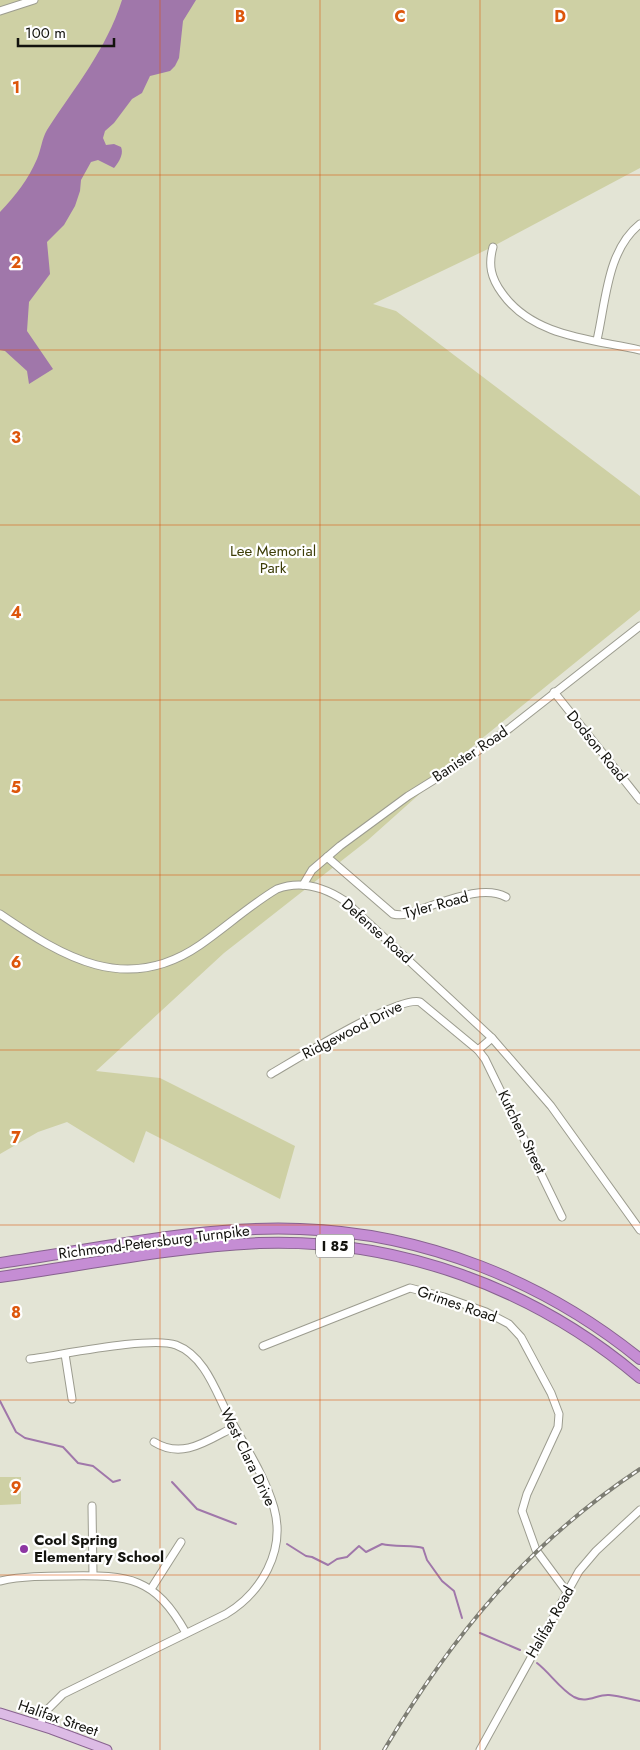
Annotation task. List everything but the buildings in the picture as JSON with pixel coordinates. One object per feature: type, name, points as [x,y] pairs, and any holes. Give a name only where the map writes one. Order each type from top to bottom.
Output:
[{"type":"highway","name":"Richmond-Petersburg Turnpike","points":[[0,1262],[231,1231],[300,1229],[369,1236],[432,1249],[518,1282],[584,1318],[640,1358]]},
{"type":"highway","name":"Richmond-Petersburg Turnpike","points":[[0,1277],[226,1245],[298,1244],[377,1252],[439,1267],[516,1297],[597,1343],[640,1378]]},
{"type":"main road","name":"Halifax Street","points":[[0,1713],[64,1733],[107,1750]]},
{"type":"street","points":[[0,11],[34,0]]},
{"type":"street","points":[[597,340],[617,252],[628,235],[640,224]]},
{"type":"street","points":[[493,247],[490,257],[491,274],[515,310],[531,321],[548,329],[640,350]]},
{"type":"street","name":"Banister Road","points":[[304,885],[312,870],[327,857],[408,796],[480,750],[640,626]]},
{"type":"street","name":"Dodson Road","points":[[554,692],[640,800]]},
{"type":"street","name":"Tyler Road","points":[[327,857],[393,914],[405,915],[450,900],[488,892],[506,897]]},
{"type":"street","name":"Defense Road","points":[[0,914],[37,939],[84,963],[106,968],[138,968],[164,963],[182,956],[271,893],[286,886],[304,885],[328,891],[345,901],[492,1038],[551,1106],[640,1230]]},
{"type":"street","name":"Ridgewood Drive","points":[[271,1074],[313,1048],[412,1000],[422,1003],[478,1050]]},
{"type":"street","points":[[478,1050],[492,1038]]},
{"type":"street","name":"Kutchen Street","points":[[478,1050],[490,1067],[507,1100],[562,1217]]},
{"type":"street","name":"Grimes Road","points":[[263,1346],[368,1302],[410,1288],[444,1296],[486,1312],[509,1324],[521,1337],[551,1393],[559,1414],[558,1427],[527,1494],[522,1510],[536,1550],[567,1592]]},
{"type":"street","name":"West Clara Drive","points":[[30,1359],[144,1343],[175,1345],[185,1349],[198,1360],[264,1484],[274,1509],[274,1549],[261,1583],[246,1600],[226,1614],[63,1694],[45,1712],[40,1725]]},
{"type":"street","points":[[65,1354],[72,1399]]},
{"type":"street","points":[[154,1442],[168,1450],[180,1451],[203,1443],[234,1427]]},
{"type":"street","points":[[92,1506],[93,1575]]},
{"type":"street","name":"Halifax Road","points":[[480,1750],[567,1592],[580,1572],[596,1551],[640,1510]]},
{"type":"street","points":[[151,1589],[182,1542]]},
{"type":"street","points":[[0,1581],[18,1578],[93,1575],[118,1577],[151,1589],[168,1604],[186,1633]]},
{"type":"green space","name":"Lee Memorial Park","points":[[0,0],[640,0],[640,168],[488,249],[373,304],[396,311],[640,496],[640,610],[480,740],[368,840],[224,953],[96,1071],[160,1078],[295,1146],[280,1199],[146,1131],[134,1163],[67,1122],[38,1132],[0,1154]]},
{"type":"green space","points":[[0,1477],[21,1477],[21,1504],[0,1505]]},
{"type":"shaded area","points":[[122,0],[196,0],[183,21],[179,58],[175,66],[170,71],[150,76],[142,93],[132,99],[114,123],[105,131],[103,138],[106,145],[114,144],[121,147],[122,150],[118,163],[114,168],[98,160],[91,162],[81,180],[75,206],[64,225],[47,242],[50,274],[29,302],[27,331],[53,369],[29,384],[27,371],[5,351],[0,350],[0,212],[26,181],[38,155],[45,133],[99,52]]},
{"type":"waterway","points":[[0,1401],[16,1432],[25,1438],[63,1447],[78,1463],[93,1466],[113,1482],[120,1480]]},
{"type":"waterway","points":[[172,1482],[197,1509],[236,1524]]},
{"type":"waterway","points":[[287,1544],[306,1556],[328,1565],[337,1559],[347,1557],[359,1546],[366,1552],[382,1544],[423,1548],[427,1560],[442,1581],[454,1591],[462,1618]]},
{"type":"waterway","points":[[480,1633],[520,1650]]},
{"type":"waterway","points":[[537,1663],[564,1690],[579,1699],[583,1700],[609,1695],[640,1701]]},
{"type":"railway","points":[[384,1750],[437,1668],[496,1595],[528,1560],[562,1528],[640,1469]]},
{"type":"place","name":"Cool Spring Elementary School","points":[[24,1549]]}]
